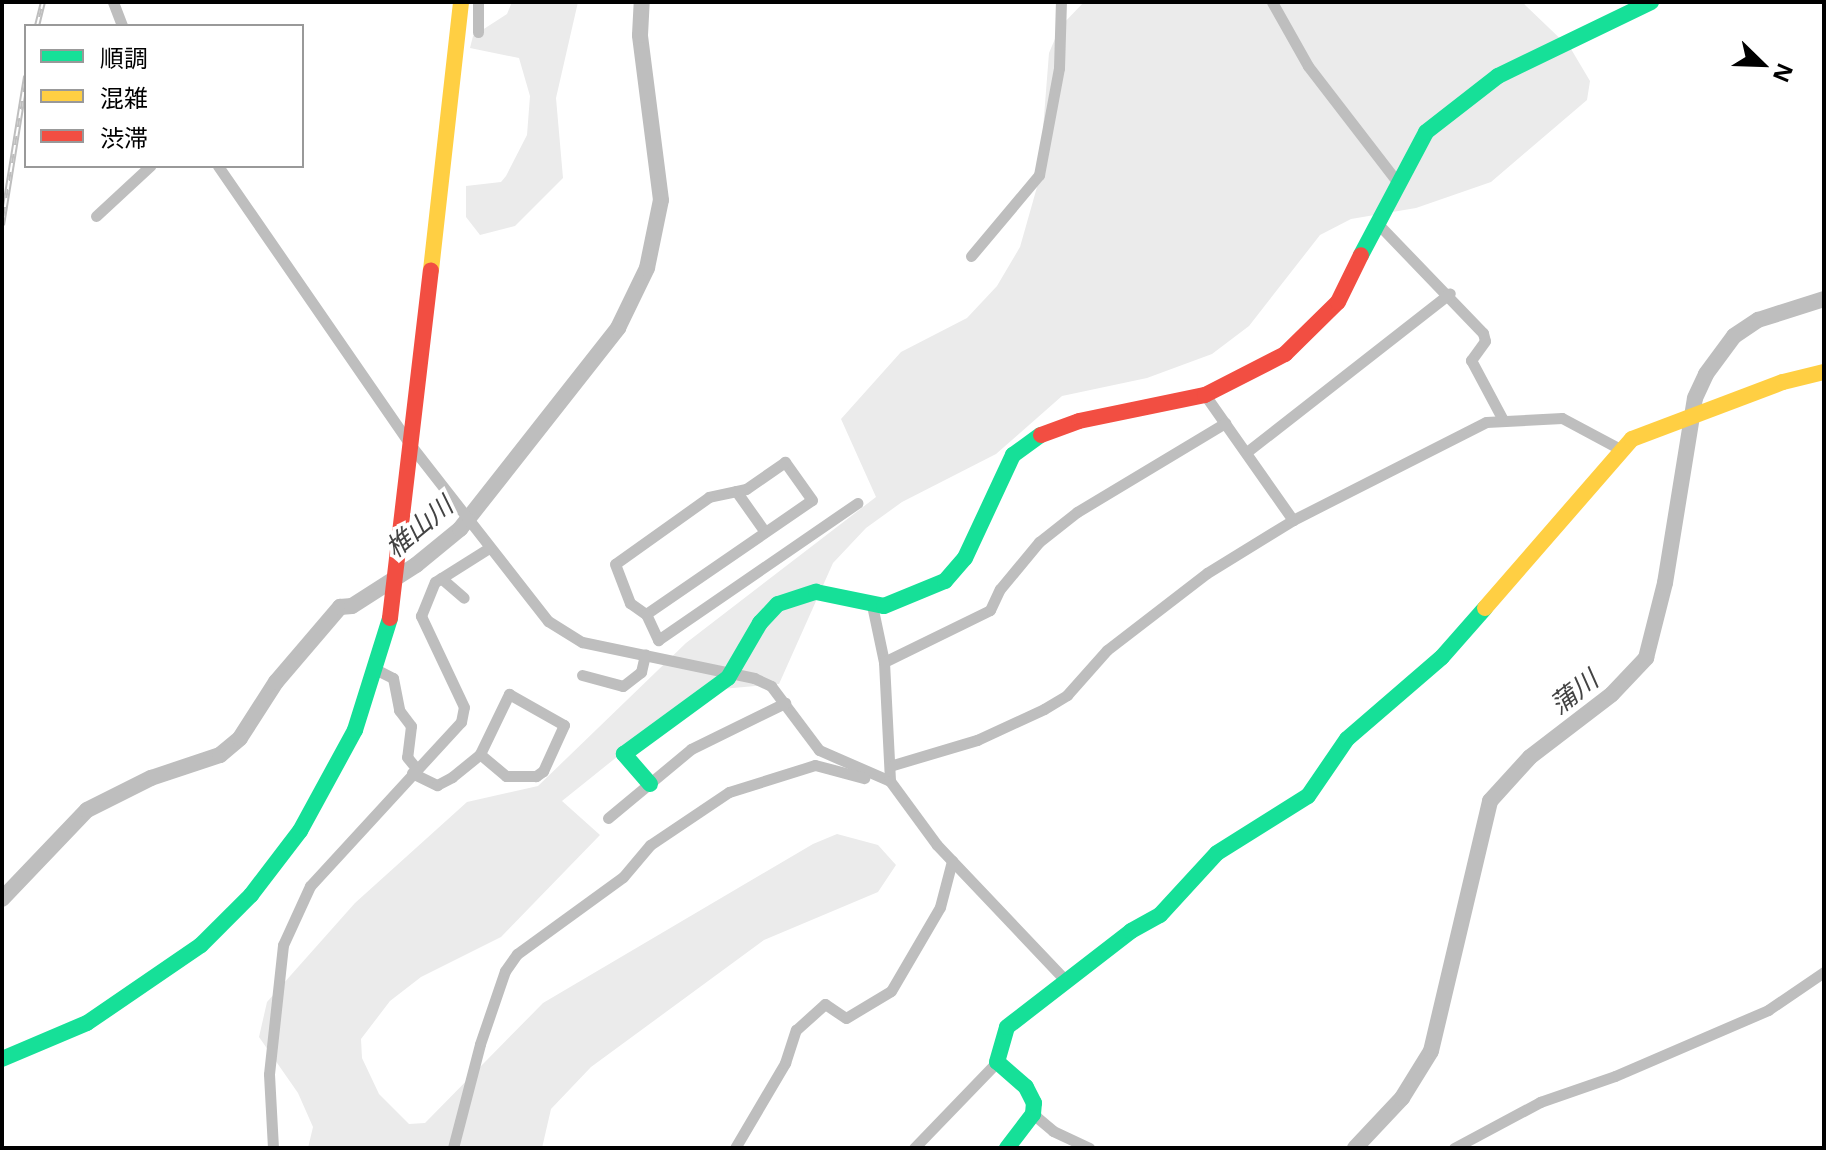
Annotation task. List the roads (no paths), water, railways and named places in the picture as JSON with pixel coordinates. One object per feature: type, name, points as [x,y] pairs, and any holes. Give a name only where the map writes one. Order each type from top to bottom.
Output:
[{"type":"street","points":[[113,2],[121,24]]},
{"type":"street","points":[[2,1059],[87,1023],[149,985],[201,945],[251,895],[324,792],[377,670],[393,608],[461,2]]},
{"type":"street","points":[[478,2],[478,32]]},
{"type":"street","points":[[971,256],[1039,175],[1059,68],[1061,2]]},
{"type":"street","points":[[1272,2],[1308,66],[1398,183]]},
{"type":"street","points":[[650,784],[624,754],[728,678],[760,623],[789,598],[816,592],[872,605],[897,603],[958,570],[1004,471],[1033,438],[1079,421],[1205,395],[1285,354],[1330,312],[1426,132],[1498,76],[1651,2]]},
{"type":"street","points":[[96,216],[148,168]]},
{"type":"street","points":[[219,168],[412,447],[487,545],[558,629],[582,642],[732,670],[771,686],[819,750],[890,781],[952,861],[1066,981]]},
{"type":"street","points":[[1379,225],[1450,293],[1485,337],[1471,360],[1502,418]]},
{"type":"street","points":[[1248,451],[1450,293]]},
{"type":"street","points":[[914,1148],[997,1062],[1007,1027],[1131,931],[1160,915],[1217,853],[1308,796],[1347,739],[1442,657],[1620,449],[1641,434],[1824,372]]},
{"type":"street","points":[[1205,395],[1248,451],[1293,520]]},
{"type":"street","points":[[893,765],[977,740],[1044,709],[1067,695],[1107,650],[1207,573],[1293,520],[1502,418],[1562,418],[1620,449]]},
{"type":"street","points":[[884,662],[990,610],[1000,589],[1039,542],[1077,512],[1225,423]]},
{"type":"street","points":[[646,614],[812,500],[785,462],[736,491],[709,497],[615,564],[630,603],[646,614],[658,640]]},
{"type":"street","points":[[736,491],[765,532]]},
{"type":"street","points":[[582,675],[623,686],[641,672],[658,640],[857,503]]},
{"type":"street","points":[[273,1148],[269,1074],[283,945],[310,886],[465,714],[421,616],[430,590],[441,578],[487,545]]},
{"type":"street","points":[[441,578],[464,598]]},
{"type":"street","points":[[872,605],[884,662],[893,765],[890,781]]},
{"type":"street","points":[[377,670],[393,678],[399,710],[411,726],[407,757],[414,770],[437,785],[480,754],[509,694],[564,725],[543,771],[536,776],[506,776],[480,754]]},
{"type":"street","points":[[608,818],[706,740],[785,703]]},
{"type":"street","points":[[453,1148],[480,1044],[505,971],[517,954],[623,877],[650,845],[729,792],[820,765],[890,781]]},
{"type":"street","points":[[735,1148],[779,1073],[796,1030],[825,1004],[846,1018],[891,991],[940,907],[952,861]]},
{"type":"street","points":[[1454,1148],[1540,1102],[1615,1076],[1768,1010],[1824,972]]},
{"type":"street","points":[[997,1062],[1026,1087],[1033,1114],[1053,1131],[1089,1148]]},
{"type":"street","points":[[1007,1148],[1033,1114]]},
{"type":"waterway","name":"椎山川","points":[[2,899],[87,810],[151,778],[220,755],[240,738],[276,682],[340,607],[352,606],[416,565],[460,529],[618,328],[647,268],[661,200],[640,35],[642,2]]},
{"type":"waterway","name":"蒲川","points":[[1355,1148],[1402,1098],[1431,1051],[1490,801],[1530,757],[1612,694],[1646,658],[1665,583],[1695,398],[1706,374],[1734,336],[1758,320],[1824,299]]},
{"type":"railway","points":[[38,24],[43,2]]},
{"type":"railway","points":[[2,225],[24,88]]}]
